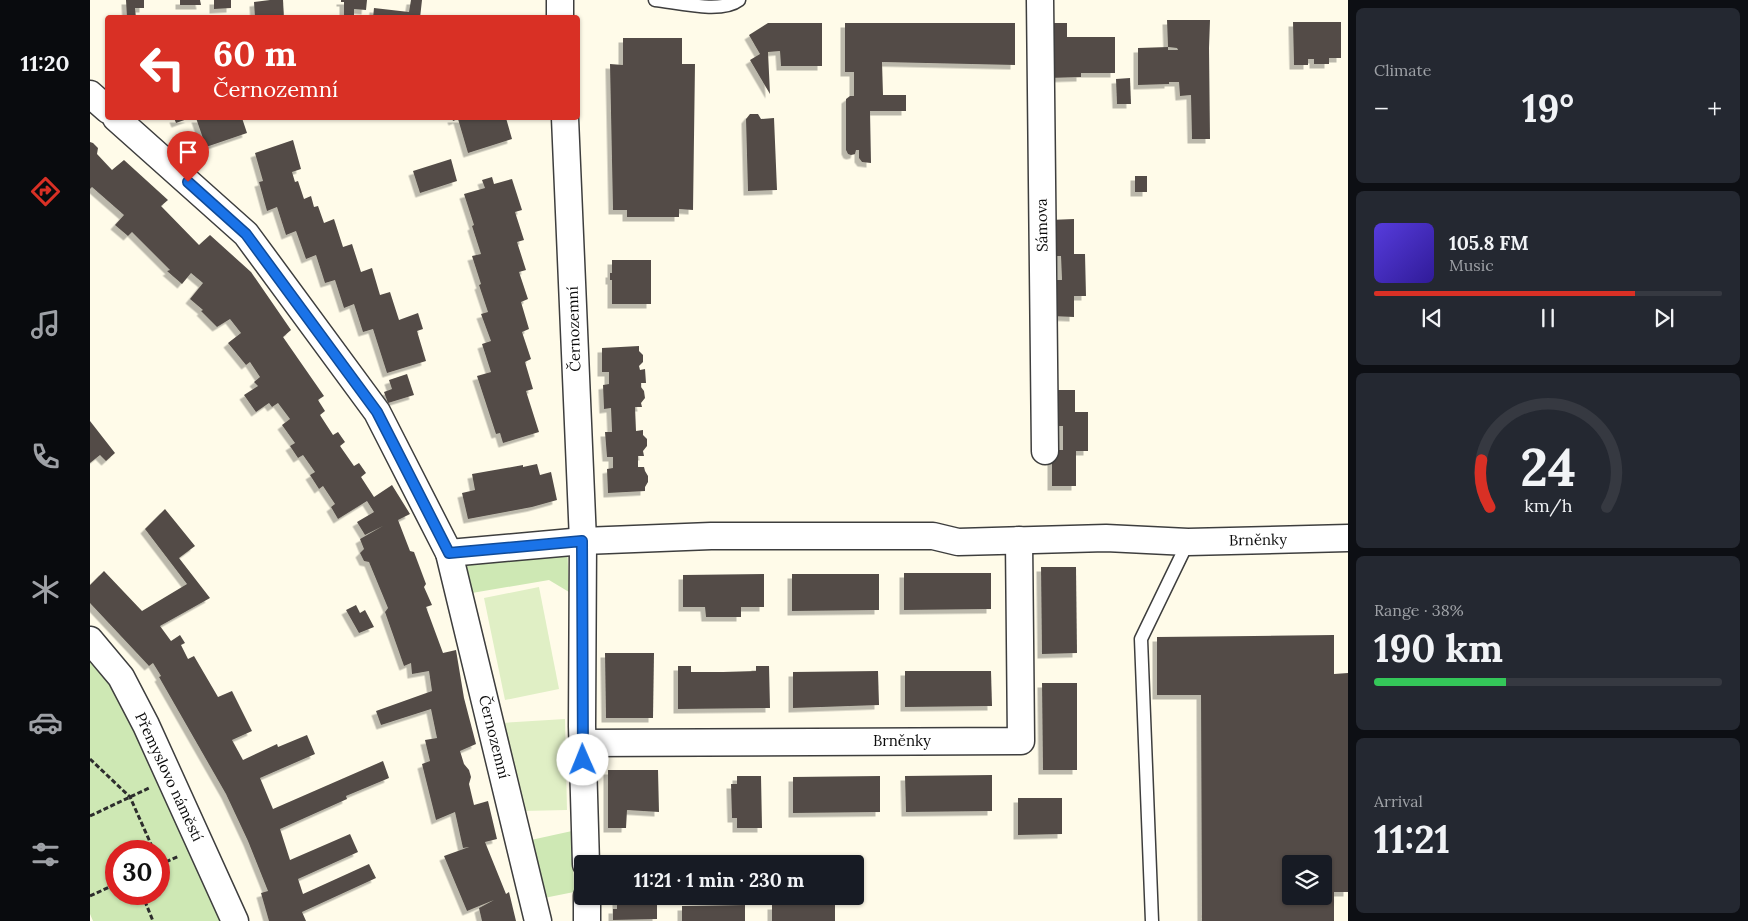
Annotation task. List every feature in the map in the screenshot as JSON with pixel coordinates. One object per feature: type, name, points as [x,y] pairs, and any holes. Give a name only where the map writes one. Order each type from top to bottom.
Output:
[{"type":"street","points":[[560,0],[560,15]]},
{"type":"street","name":"Sámova","points":[[1040,0],[1045,451]]},
{"type":"street","points":[[90,94],[105,107]]},
{"type":"street","name":"Černozemní","points":[[118,120],[246,234],[377,412],[449,553],[538,921]]},
{"type":"street","name":"Černozemní","points":[[565,120],[582,541],[586,855]]},
{"type":"street","name":"Brněnky","points":[[582,541],[711,536],[933,536],[958,542],[1106,538],[1188,542],[1348,538]]},
{"type":"street","name":"Brněnky","points":[[583,743],[1021,741],[1019,540]]},
{"type":"street","points":[[449,553],[582,541]]},
{"type":"street","name":"Přemyslovo náměstí","points":[[90,640],[121,677],[146,725],[235,921]]},
{"type":"street","points":[[587,905],[587,921]]},
{"type":"lane","points":[[655,0],[719,7],[735,3],[739,0]]},
{"type":"lane","points":[[1152,921],[1141,639],[1188,542]]},
{"type":"path","points":[[90,759],[130,797],[149,840]]},
{"type":"path","points":[[90,816],[170,778]]},
{"type":"path","points":[[90,896],[105,889]]},
{"type":"path","points":[[147,905],[154,921]]},
{"type":"green space","points":[[567,542],[569,592],[549,580],[466,594],[461,563]]},
{"type":"green space","points":[[539,587],[559,689],[505,700],[484,598]]},
{"type":"green space","points":[[90,648],[119,677],[222,921],[93,921],[90,914]]},
{"type":"green space","points":[[565,719],[567,810],[523,811],[502,723]]},
{"type":"green space","points":[[572,831],[574,892],[544,898],[531,840]]},
{"type":"building","points":[[126,0],[144,0],[144,8],[135,8],[136,15],[127,15]]},
{"type":"building","points":[[180,0],[200,0],[201,5],[180,5]]},
{"type":"building","points":[[214,0],[231,0],[231,8],[214,9]]},
{"type":"building","points":[[283,0],[284,15],[255,15],[254,2]]},
{"type":"building","points":[[341,0],[367,0],[366,10],[354,9],[354,15],[344,15],[344,2],[341,2]]},
{"type":"building","points":[[411,0],[422,0],[420,15],[373,15],[374,8],[409,12]]},
{"type":"building","points":[[1167,20],[1210,20],[1210,139],[1192,139],[1191,95],[1180,96],[1179,82],[1138,85],[1138,48],[1168,47]],"holes":[[[1168,47],[1177,48],[1178,50],[1168,50]]]},
{"type":"building","points":[[1293,22],[1341,22],[1341,58],[1329,58],[1329,64],[1314,64],[1314,59],[1308,59],[1308,65],[1294,65]]},
{"type":"building","points":[[768,23],[822,23],[822,66],[781,66],[780,51],[768,52],[770,94],[750,60],[760,54],[749,35]]},
{"type":"building","points":[[845,23],[1015,23],[1015,65],[882,62],[883,95],[906,95],[906,111],[870,111],[871,163],[862,162],[859,158],[859,150],[856,150],[855,154],[851,155],[846,150],[846,99],[854,96],[854,72],[845,72]]},
{"type":"building","points":[[1047,23],[1067,23],[1067,37],[1115,37],[1115,73],[1081,73],[1081,77],[1048,78]]},
{"type":"building","points":[[623,38],[682,38],[682,64],[695,64],[693,210],[679,209],[679,217],[627,217],[627,210],[613,210],[610,64],[623,65]]},
{"type":"building","points":[[1130,78],[1131,104],[1117,104],[1116,79]]},
{"type":"building","points":[[750,114],[758,114],[761,119],[774,118],[777,190],[748,191],[746,119]]},
{"type":"building","points":[[197,120],[243,120],[247,133],[206,147]]},
{"type":"building","points":[[458,120],[507,120],[512,139],[468,153]]},
{"type":"building","points":[[293,140],[301,169],[292,172],[295,182],[298,181],[304,199],[311,196],[314,207],[318,206],[324,223],[334,219],[343,247],[352,244],[361,272],[372,268],[380,295],[390,292],[399,320],[418,313],[423,329],[417,331],[426,361],[387,373],[373,329],[363,332],[354,304],[344,308],[335,280],[325,283],[316,255],[306,259],[296,231],[286,235],[277,207],[267,211],[259,182],[263,181],[255,153]]},
{"type":"building","points":[[90,142],[98,148],[97,154],[112,170],[124,160],[168,200],[161,206],[199,245],[210,235],[251,272],[291,330],[283,337],[324,396],[318,400],[325,411],[320,415],[333,435],[338,432],[345,442],[340,446],[354,466],[359,463],[366,473],[361,477],[374,497],[392,485],[410,514],[398,520],[410,551],[414,552],[426,584],[424,587],[432,605],[426,607],[443,653],[456,650],[464,698],[476,744],[460,751],[471,777],[469,784],[474,805],[488,801],[497,839],[485,842],[506,894],[509,892],[516,921],[482,921],[479,908],[494,900],[467,911],[444,856],[469,847],[463,848],[455,812],[436,820],[422,764],[430,761],[425,740],[437,738],[431,709],[381,725],[376,711],[432,691],[429,671],[412,674],[411,663],[404,666],[385,612],[388,608],[369,562],[364,561],[360,553],[364,549],[360,539],[383,526],[365,535],[357,522],[374,512],[367,501],[338,519],[331,507],[335,504],[323,486],[319,489],[310,475],[315,472],[303,455],[298,458],[290,446],[295,443],[282,425],[290,419],[278,403],[272,407],[269,403],[256,412],[244,395],[258,386],[254,382],[260,377],[250,362],[246,365],[228,343],[241,333],[230,319],[217,327],[201,311],[203,310],[190,299],[203,283],[191,273],[182,284],[167,271],[170,270],[132,232],[128,236],[115,225],[124,215],[92,187],[90,189]]},
{"type":"building","points":[[451,159],[457,181],[420,193],[413,171]]},
{"type":"building","points":[[1135,176],[1147,176],[1147,192],[1135,192]]},
{"type":"building","points":[[492,177],[494,184],[512,179],[522,210],[515,212],[524,240],[517,242],[526,270],[519,272],[528,299],[521,302],[529,329],[522,332],[531,359],[525,362],[533,389],[526,391],[539,432],[503,443],[500,433],[496,434],[477,376],[491,372],[482,344],[491,341],[481,314],[488,312],[472,256],[481,254],[464,194],[485,188],[482,180]]},
{"type":"building","points":[[1074,219],[1074,254],[1085,254],[1086,296],[1074,296],[1074,317],[1051,316],[1052,280],[1062,280],[1061,256],[1051,256],[1050,220]]},
{"type":"building","points":[[612,260],[651,260],[651,304],[612,304],[612,280],[610,280],[610,273],[612,273]]},
{"type":"building","points":[[639,346],[639,351],[643,355],[643,362],[639,366],[640,370],[645,369],[646,383],[641,383],[645,398],[641,403],[642,407],[635,407],[636,431],[643,430],[643,435],[647,439],[647,446],[643,451],[644,456],[638,456],[638,467],[644,467],[648,476],[648,482],[645,491],[608,493],[607,469],[613,468],[613,457],[607,457],[605,432],[612,432],[611,408],[604,409],[603,385],[609,384],[609,372],[602,372],[602,348]]},
{"type":"building","points":[[407,374],[414,395],[388,403],[384,392],[392,389],[389,380]]},
{"type":"building","points":[[1052,390],[1075,390],[1075,412],[1088,412],[1088,451],[1076,451],[1076,486],[1052,486],[1052,450],[1063,450],[1063,426],[1052,426]]},
{"type":"building","points":[[90,421],[115,453],[106,461],[100,455],[90,463]]},
{"type":"building","points":[[537,464],[540,475],[551,472],[557,500],[532,507],[468,519],[462,493],[475,490],[472,474]]},
{"type":"building","points":[[165,509],[195,546],[179,558],[210,598],[160,626],[171,641],[180,635],[185,643],[181,645],[188,659],[194,656],[218,697],[232,691],[252,731],[232,740],[243,760],[277,744],[278,747],[307,735],[315,754],[260,778],[273,809],[383,761],[388,775],[389,778],[346,796],[347,799],[280,829],[290,860],[350,834],[358,852],[298,879],[303,894],[369,864],[376,878],[302,912],[306,921],[269,921],[261,893],[268,891],[248,841],[226,794],[159,677],[161,676],[153,663],[149,666],[90,603],[90,585],[104,571],[142,611],[187,584],[145,529]]},
{"type":"building","points":[[1041,567],[1076,567],[1077,653],[1042,654]]},
{"type":"building","points":[[904,573],[991,573],[991,609],[904,610]]},
{"type":"building","points":[[764,574],[764,607],[741,607],[741,617],[706,617],[705,607],[683,607],[683,575]]},
{"type":"building","points":[[792,574],[879,574],[879,610],[792,611]]},
{"type":"building","points":[[356,605],[360,613],[365,610],[374,627],[359,633],[346,610]]},
{"type":"building","points":[[1334,635],[1334,674],[1348,673],[1348,892],[1334,892],[1334,921],[1202,921],[1201,695],[1157,695],[1157,637]]},
{"type":"building","points":[[605,653],[654,653],[653,718],[606,718]]},
{"type":"building","points":[[678,666],[691,666],[691,672],[723,672],[756,671],[756,666],[769,666],[770,708],[678,709]]},
{"type":"building","points":[[878,671],[879,705],[793,708],[793,672]]},
{"type":"building","points":[[905,671],[991,671],[992,706],[905,707]]},
{"type":"building","points":[[1042,683],[1077,683],[1077,770],[1043,770]]},
{"type":"building","points":[[608,770],[658,770],[659,812],[627,810],[626,828],[608,828]]},
{"type":"building","points":[[992,775],[992,811],[906,812],[905,776]]},
{"type":"building","points":[[737,776],[761,776],[762,828],[737,828],[737,818],[732,818],[731,784],[737,784]]},
{"type":"building","points":[[880,776],[880,812],[793,813],[793,777]]},
{"type":"building","points":[[1018,798],[1062,798],[1062,834],[1018,835]]},
{"type":"building","points":[[617,905],[657,905],[657,919],[613,920],[613,909],[617,909]]},
{"type":"building","points":[[745,905],[745,921],[682,921],[682,906]]},
{"type":"building","points":[[772,905],[835,905],[835,921],[772,921]]},
{"type":"route","points":[[188,182],[246,234],[377,412],[449,553],[582,541],[583,760]]}]
